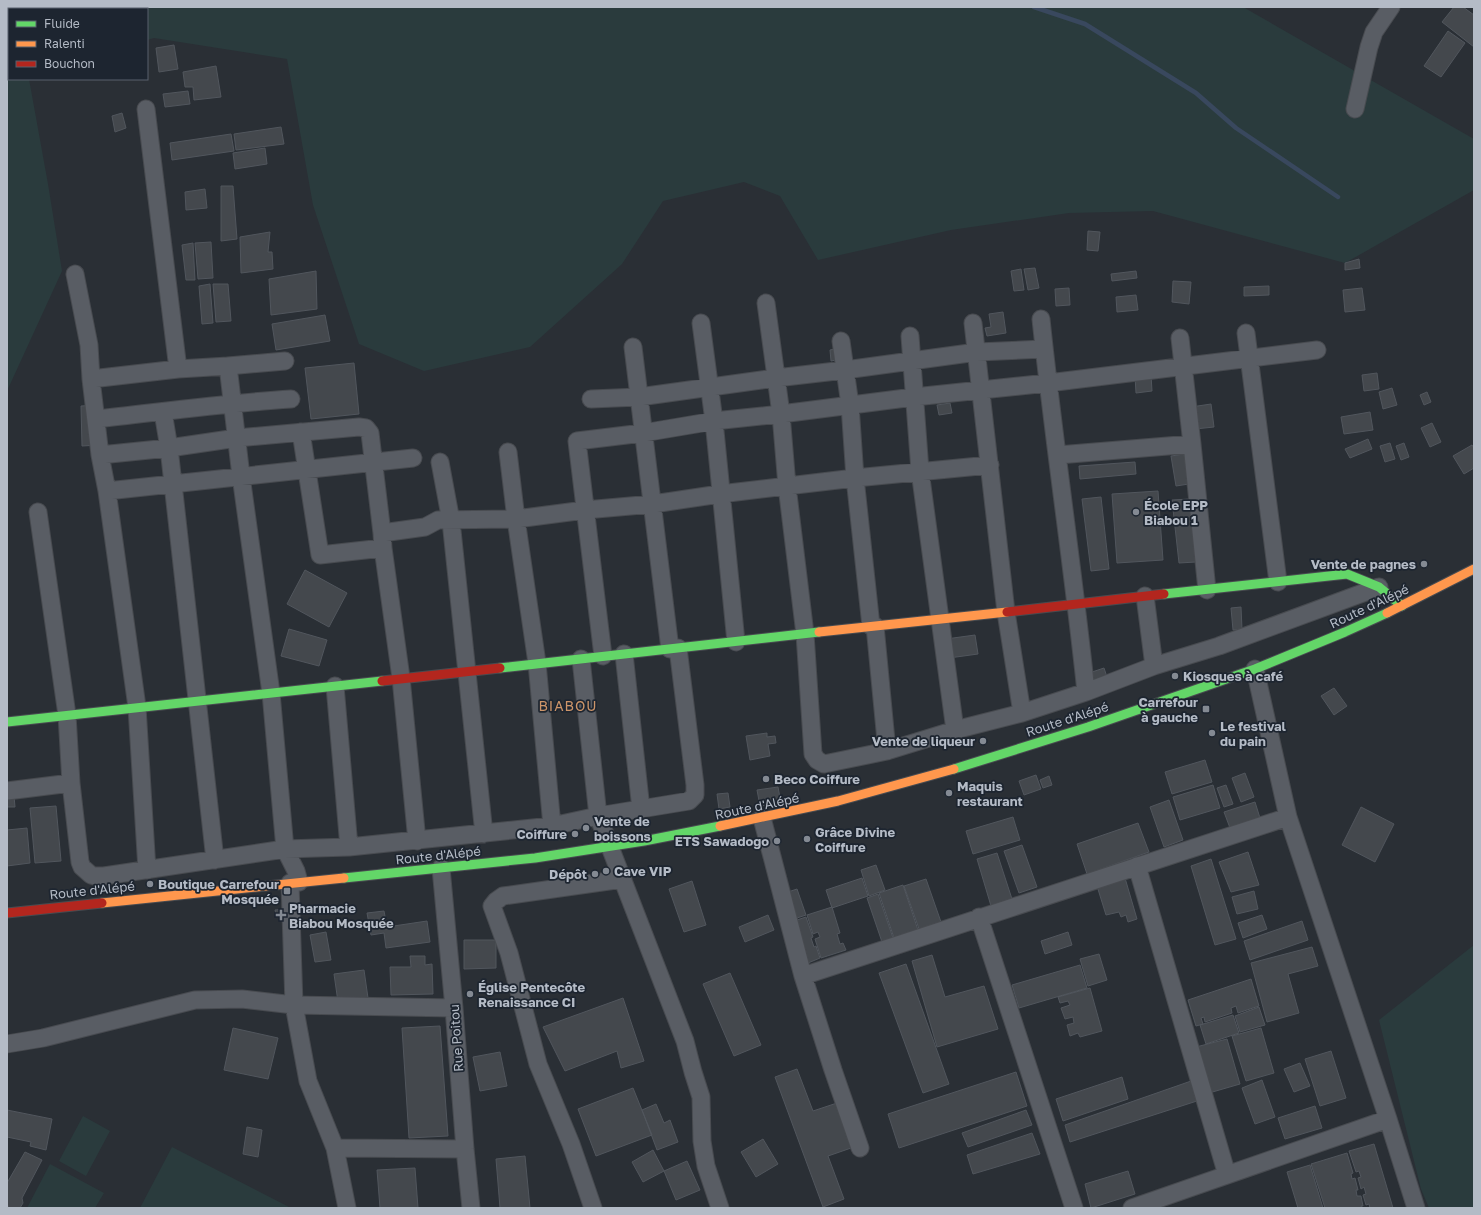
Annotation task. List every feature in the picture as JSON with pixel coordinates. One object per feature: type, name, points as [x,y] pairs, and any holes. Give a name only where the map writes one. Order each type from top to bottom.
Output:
[{"type":"main road","name":"Route d'Alépé","points":[[7,913],[535,858],[610,847],[762,818],[838,801],[936,775],[1088,727],[1255,669],[1345,632],[1402,606],[1474,569]]},
{"type":"main road","points":[[7,722],[1347,574],[1379,587],[1402,606]]},
{"type":"street","points":[[1355,109],[1369,47],[1374,32],[1391,7]]},
{"type":"street","points":[[146,109],[178,369]]},
{"type":"street","points":[[76,274],[89,346],[91,378],[100,454],[107,491],[137,707],[147,870]]},
{"type":"street","points":[[766,303],[781,414],[787,486],[805,634],[813,754],[824,764],[887,751],[955,730],[1022,713],[1086,692],[1154,666],[1226,644],[1379,587]]},
{"type":"street","points":[[1041,319],[1077,604],[1086,692]]},
{"type":"street","points":[[701,322],[714,421],[720,494],[736,642]]},
{"type":"street","points":[[974,323],[1006,612],[1022,713]]},
{"type":"street","points":[[1246,333],[1248,359],[1278,582]]},
{"type":"street","points":[[910,336],[920,471],[955,730]]},
{"type":"street","points":[[1180,338],[1207,590]]},
{"type":"street","points":[[841,341],[850,405],[856,478],[887,751]]},
{"type":"street","points":[[38,512],[67,715],[71,783],[80,862],[82,867],[91,875],[96,876],[147,870],[285,849],[349,847],[552,826],[598,816],[689,801],[695,795],[695,785],[652,504],[633,347]]},
{"type":"street","points":[[591,399],[639,397],[977,352],[1044,349]]},
{"type":"street","points":[[603,656],[577,441],[643,433],[714,421],[914,397],[982,391],[1317,350]]},
{"type":"street","points":[[91,378],[178,369],[285,361]]},
{"type":"street","points":[[228,366],[241,476],[271,693],[285,849],[296,871],[294,882],[294,1005],[308,1081],[335,1148],[347,1208]]},
{"type":"street","points":[[96,419],[232,403],[290,399]]},
{"type":"street","points":[[163,412],[169,448],[215,860]]},
{"type":"street","points":[[100,454],[169,448],[237,438],[359,427],[366,428],[370,433],[401,678],[417,841]]},
{"type":"street","points":[[301,432],[308,468],[320,554],[383,541],[425,527],[438,520],[516,520],[585,510],[652,504],[787,486],[920,471],[990,465]]},
{"type":"street","points":[[1058,455],[1192,444]]},
{"type":"street","points":[[508,452],[516,520],[537,663],[552,826]]},
{"type":"street","points":[[107,491],[308,468],[413,458]]},
{"type":"street","points":[[440,462],[452,521],[484,834]]},
{"type":"street","points":[[1145,596],[1154,666]]},
{"type":"street","points":[[624,654],[641,810]]},
{"type":"street","points":[[580,659],[598,816],[685,1040],[701,1097],[702,1141],[706,1166],[720,1208]]},
{"type":"street","points":[[1255,669],[1288,817],[1416,1208]]},
{"type":"street","points":[[335,686],[349,847]]},
{"type":"street","points":[[7,791],[71,783]]},
{"type":"street","points":[[803,976],[979,917],[1288,817]]},
{"type":"street","points":[[762,818],[803,976],[860,1148]]},
{"type":"street","points":[[1137,866],[1227,1175]]},
{"type":"street","name":"Rue Poitou","points":[[441,868],[471,1208]]},
{"type":"street","points":[[593,1208],[571,1144],[538,1064],[509,953],[492,906],[503,896],[623,879]]},
{"type":"street","points":[[979,917],[1074,1208]]},
{"type":"street","points":[[7,1044],[43,1038],[195,1000],[242,999],[294,1005],[454,1008]]},
{"type":"street","points":[[1132,1208],[1388,1119]]},
{"type":"street","points":[[335,1148],[465,1149]]},
{"type":"shaded area","points":[[7,7],[1243,7],[1474,139],[1474,190],[1345,263],[1153,211],[1069,213],[951,230],[818,260],[780,196],[744,182],[663,201],[622,264],[530,347],[424,371],[359,344],[313,205],[287,59],[154,38],[148,40],[148,8],[8,8],[8,80],[29,80],[62,271],[7,391]]},
{"type":"shaded area","points":[[1474,945],[1474,1208],[1429,1208],[1421,1189],[1379,1020]]},
{"type":"shaded area","points":[[83,1116],[110,1131],[86,1176],[59,1161]]},
{"type":"shaded area","points":[[172,1147],[291,1208],[140,1208]]},
{"type":"shaded area","points":[[50,1164],[104,1193],[95,1208],[27,1208]]},
{"type":"building","points":[[1454,7],[1463,7],[1474,15],[1474,47],[1442,22]]},
{"type":"building","points":[[1448,31],[1465,43],[1441,77],[1424,66]]},
{"type":"building","points":[[174,45],[178,69],[159,72],[156,48]]},
{"type":"building","points":[[216,66],[221,97],[194,100],[193,87],[185,87],[183,72]]},
{"type":"building","points":[[188,91],[190,104],[165,107],[163,94]]},
{"type":"building","points":[[122,113],[126,128],[115,132],[112,116]]},
{"type":"building","points":[[281,127],[284,144],[236,150],[234,134]]},
{"type":"building","points":[[231,134],[234,151],[172,160],[170,143]]},
{"type":"building","points":[[265,148],[267,164],[235,169],[233,153]]},
{"type":"building","points":[[221,186],[233,186],[237,239],[221,241]]},
{"type":"building","points":[[205,189],[207,208],[186,210],[185,192]]},
{"type":"building","points":[[1088,231],[1100,232],[1098,251],[1087,250]]},
{"type":"building","points":[[270,232],[268,252],[272,252],[273,269],[241,273],[240,237]]},
{"type":"building","points":[[211,242],[213,278],[198,279],[195,243]]},
{"type":"building","points":[[193,243],[195,280],[186,280],[182,245]]},
{"type":"building","points":[[1359,259],[1360,268],[1345,270],[1345,263]]},
{"type":"building","points":[[1035,268],[1039,288],[1028,290],[1024,269]]},
{"type":"building","points":[[1021,269],[1024,290],[1014,291],[1011,271]]},
{"type":"building","points":[[316,271],[317,309],[271,315],[269,279]]},
{"type":"building","points":[[1136,271],[1137,278],[1112,281],[1111,274]]},
{"type":"building","points":[[1173,281],[1191,282],[1189,304],[1172,302]]},
{"type":"building","points":[[210,284],[213,323],[202,324],[199,286]]},
{"type":"building","points":[[213,284],[228,284],[231,321],[216,322]]},
{"type":"building","points":[[1269,286],[1269,295],[1244,296],[1244,287]]},
{"type":"building","points":[[1069,288],[1070,305],[1056,306],[1055,289]]},
{"type":"building","points":[[1362,288],[1365,310],[1345,312],[1343,290]]},
{"type":"building","points":[[1136,295],[1138,310],[1117,312],[1116,297]]},
{"type":"building","points":[[1003,312],[1006,333],[987,336],[985,328],[991,327],[989,314]]},
{"type":"building","points":[[325,315],[330,341],[276,350],[272,324]]},
{"type":"building","points":[[839,348],[841,359],[831,361],[830,350]]},
{"type":"building","points":[[354,363],[359,414],[311,419],[305,368]]},
{"type":"building","points":[[1377,373],[1379,389],[1364,391],[1362,375]]},
{"type":"building","points":[[1151,375],[1152,391],[1136,393],[1135,376]]},
{"type":"building","points":[[1392,388],[1397,405],[1383,409],[1379,392]]},
{"type":"building","points":[[1427,392],[1431,402],[1424,405],[1420,395]]},
{"type":"building","points":[[950,403],[952,413],[939,415],[937,405]]},
{"type":"building","points":[[1211,404],[1214,427],[1195,429],[1191,407]]},
{"type":"building","points":[[98,405],[99,445],[82,446],[81,406]]},
{"type":"building","points":[[1370,412],[1373,430],[1344,434],[1341,417]]},
{"type":"building","points":[[1432,423],[1441,442],[1430,447],[1421,428]]},
{"type":"building","points":[[1368,439],[1372,449],[1350,458],[1345,449]]},
{"type":"building","points":[[1390,443],[1395,459],[1385,462],[1380,446]]},
{"type":"building","points":[[1404,443],[1409,457],[1401,460],[1396,446]]},
{"type":"building","points":[[1472,445],[1474,448],[1474,468],[1464,474],[1453,456]]},
{"type":"building","points":[[1184,454],[1189,484],[1176,486],[1171,456]]},
{"type":"building","points":[[1135,462],[1136,474],[1080,479],[1079,466]]},
{"type":"building","points":[[1158,491],[1163,560],[1117,563],[1112,494]]},
{"type":"building","points":[[1101,497],[1109,569],[1091,571],[1082,499]]},
{"type":"building","points":[[1190,499],[1196,562],[1179,563],[1172,500]]},
{"type":"building","points":[[305,570],[347,593],[329,627],[287,604]]},
{"type":"building","points":[[1241,607],[1242,629],[1233,630],[1231,608]]},
{"type":"building","points":[[289,629],[327,640],[319,666],[281,656]]},
{"type":"building","points":[[975,635],[978,654],[949,658],[946,639]]},
{"type":"building","points":[[1104,668],[1107,677],[1089,684],[1086,674]]},
{"type":"building","points":[[1334,688],[1347,706],[1334,715],[1321,696]]},
{"type":"building","points":[[767,733],[767,737],[775,736],[776,743],[768,744],[770,756],[750,760],[746,736]]},
{"type":"building","points":[[1205,760],[1212,782],[1172,794],[1165,772]]},
{"type":"building","points":[[1245,773],[1254,797],[1241,802],[1232,778]]},
{"type":"building","points":[[1036,775],[1041,789],[1024,795],[1019,781]]},
{"type":"building","points":[[1049,776],[1052,785],[1043,788],[1040,780]]},
{"type":"building","points":[[1213,785],[1220,808],[1180,820],[1173,797]]},
{"type":"building","points":[[1226,785],[1233,804],[1224,807],[1217,788]]},
{"type":"building","points":[[778,787],[781,803],[760,806],[757,790]]},
{"type":"building","points":[[728,793],[730,807],[719,809],[717,794]]},
{"type":"building","points":[[14,796],[15,807],[7,807],[7,797]]},
{"type":"building","points":[[1169,800],[1183,840],[1164,847],[1150,807]]},
{"type":"building","points":[[1255,802],[1260,818],[1230,828],[1224,812]]},
{"type":"building","points":[[56,806],[61,861],[35,863],[30,808]]},
{"type":"building","points":[[1361,807],[1394,824],[1375,862],[1342,845]]},
{"type":"building","points":[[1013,817],[1020,840],[973,854],[966,831]]},
{"type":"building","points":[[1138,823],[1149,852],[1087,874],[1077,844]]},
{"type":"building","points":[[27,828],[30,863],[7,866],[7,830]]},
{"type":"building","points":[[1022,845],[1037,887],[1019,893],[1004,851]]},
{"type":"building","points":[[1248,852],[1259,885],[1231,892],[1219,862]]},
{"type":"building","points":[[997,853],[1012,899],[991,906],[977,859]]},
{"type":"building","points":[[1211,859],[1236,939],[1215,945],[1191,866]]},
{"type":"building","points":[[876,865],[885,890],[869,896],[861,870]]},
{"type":"building","points":[[862,878],[868,896],[832,908],[826,890]]},
{"type":"building","points":[[1125,878],[1137,919],[1128,922],[1126,915],[1121,917],[1119,912],[1106,915],[1097,886]]},
{"type":"building","points":[[926,879],[941,922],[919,929],[904,886]]},
{"type":"building","points":[[692,881],[706,925],[684,932],[669,889]]},
{"type":"building","points":[[903,885],[918,930],[894,938],[879,893]]},
{"type":"building","points":[[797,889],[806,915],[794,919],[785,893]]},
{"type":"building","points":[[1254,891],[1258,909],[1237,914],[1232,897]]},
{"type":"building","points":[[878,894],[893,938],[882,942],[867,898]]},
{"type":"building","points":[[832,907],[840,933],[837,934],[840,944],[843,943],[846,950],[821,958],[815,939],[820,937],[818,932],[813,934],[807,915]]},
{"type":"building","points":[[288,909],[288,914],[276,914],[275,910]]},
{"type":"building","points":[[384,911],[387,927],[427,921],[430,942],[386,948],[384,933],[371,935],[367,913]]},
{"type":"building","points":[[768,915],[774,930],[745,942],[739,927]]},
{"type":"building","points":[[1262,915],[1267,929],[1243,938],[1238,923]]},
{"type":"building","points":[[806,917],[813,937],[811,938],[814,947],[816,946],[820,958],[808,963],[794,921]]},
{"type":"building","points":[[1302,921],[1308,940],[1250,960],[1244,941]]},
{"type":"building","points":[[326,932],[331,960],[315,962],[310,935]]},
{"type":"building","points":[[1068,932],[1072,945],[1045,954],[1041,941]]},
{"type":"building","points":[[464,940],[496,940],[496,968],[464,969]]},
{"type":"building","points":[[1312,947],[1318,966],[1288,974],[1299,1013],[1267,1022],[1251,963]]},
{"type":"building","points":[[1099,954],[1107,980],[1088,986],[1080,959]]},
{"type":"building","points":[[932,955],[945,997],[984,986],[998,1029],[937,1047],[912,961]]},
{"type":"building","points":[[410,956],[425,956],[425,965],[432,964],[433,994],[391,995],[390,967],[411,967]]},
{"type":"building","points":[[906,964],[949,1084],[923,1093],[879,973]]},
{"type":"building","points":[[1080,965],[1087,988],[1019,1008],[1012,985]]},
{"type":"building","points":[[364,970],[368,998],[338,1002],[334,974]]},
{"type":"building","points":[[730,973],[761,1045],[734,1056],[703,984]]},
{"type":"building","points":[[1251,979],[1259,1006],[1238,1013],[1236,1006],[1231,1008],[1232,1013],[1205,1022],[1204,1017],[1201,1018],[1203,1024],[1196,1026],[1188,1000]]},
{"type":"building","points":[[1090,988],[1102,1031],[1080,1037],[1078,1033],[1070,1036],[1067,1025],[1074,1023],[1073,1017],[1065,1019],[1061,1008],[1070,1005],[1068,1001],[1060,1003],[1058,997]]},
{"type":"building","points":[[623,998],[644,1061],[621,1068],[617,1051],[565,1071],[543,1027]]},
{"type":"building","points":[[1259,1007],[1265,1025],[1240,1032],[1235,1016]]},
{"type":"building","points":[[1233,1015],[1239,1033],[1206,1044],[1200,1025]]},
{"type":"building","points":[[440,1026],[448,1136],[409,1138],[402,1028]]},
{"type":"building","points":[[233,1028],[278,1038],[268,1079],[224,1070]]},
{"type":"building","points":[[1261,1028],[1274,1073],[1246,1081],[1232,1036]]},
{"type":"building","points":[[1227,1039],[1240,1084],[1209,1093],[1196,1047]]},
{"type":"building","points":[[1331,1051],[1346,1098],[1320,1106],[1305,1059]]},
{"type":"building","points":[[500,1052],[507,1086],[480,1091],[473,1057]]},
{"type":"building","points":[[1300,1063],[1310,1086],[1294,1092],[1284,1069]]},
{"type":"building","points":[[797,1069],[813,1111],[837,1103],[854,1147],[828,1156],[844,1199],[823,1207],[775,1077]]},
{"type":"building","points":[[1016,1072],[1027,1106],[899,1148],[888,1114]]},
{"type":"building","points":[[1122,1077],[1128,1099],[1063,1121],[1056,1099]]},
{"type":"building","points":[[1194,1080],[1200,1100],[1070,1142],[1065,1125]]},
{"type":"building","points":[[1262,1080],[1275,1117],[1255,1124],[1242,1088]]},
{"type":"building","points":[[633,1088],[652,1135],[596,1156],[578,1109]]},
{"type":"building","points":[[656,1104],[664,1123],[670,1120],[678,1142],[657,1150],[642,1110]]},
{"type":"building","points":[[1315,1106],[1322,1128],[1285,1139],[1278,1118]]},
{"type":"building","points":[[7,1110],[52,1119],[46,1150],[30,1146],[31,1142],[7,1137]]},
{"type":"building","points":[[1026,1110],[1032,1125],[968,1147],[962,1133]]},
{"type":"building","points":[[247,1127],[262,1130],[258,1157],[243,1154]]},
{"type":"building","points":[[1032,1133],[1040,1154],[973,1174],[967,1155]]},
{"type":"building","points":[[763,1139],[778,1164],[756,1177],[741,1152]]},
{"type":"building","points":[[1374,1144],[1393,1208],[1370,1208],[1369,1204],[1366,1205],[1363,1195],[1366,1194],[1364,1187],[1361,1189],[1358,1178],[1361,1177],[1359,1171],[1356,1172],[1349,1151]]},
{"type":"building","points":[[653,1150],[664,1171],[643,1182],[632,1162]]},
{"type":"building","points":[[25,1152],[42,1160],[22,1198],[23,1203],[20,1208],[9,1208],[7,1204],[7,1183]]},
{"type":"building","points":[[1347,1153],[1353,1173],[1351,1174],[1352,1179],[1355,1178],[1358,1190],[1356,1190],[1357,1196],[1361,1196],[1363,1206],[1361,1206],[1362,1208],[1325,1208],[1311,1164]]},
{"type":"building","points":[[525,1156],[530,1208],[500,1208],[496,1159]]},
{"type":"building","points":[[687,1161],[700,1190],[676,1200],[664,1171]]},
{"type":"building","points":[[1310,1165],[1323,1208],[1298,1208],[1287,1172]]},
{"type":"building","points":[[415,1168],[418,1208],[380,1208],[377,1170]]},
{"type":"building","points":[[1128,1171],[1135,1194],[1091,1208],[1085,1184]]},
{"type":"waterway","points":[[1034,7],[1085,24],[1196,93],[1236,128],[1338,197]]},
{"type":"traffic: fast","points":[[1164,594],[1347,574],[1379,587],[1402,606]]},
{"type":"traffic: fast","points":[[954,769],[1088,727],[1255,669],[1387,613]]},
{"type":"traffic: fast","points":[[500,668],[819,632]]},
{"type":"traffic: fast","points":[[7,722],[382,681]]},
{"type":"traffic: fast","points":[[344,878],[535,858],[644,841],[720,826]]},
{"type":"traffic: slow","points":[[1387,613],[1474,569]]},
{"type":"traffic: slow","points":[[819,632],[1007,612]]},
{"type":"traffic: slow","points":[[720,826],[838,801],[954,769]]},
{"type":"traffic: slow","points":[[102,903],[344,878]]},
{"type":"traffic: jam","points":[[1007,612],[1164,594]]},
{"type":"traffic: jam","points":[[382,681],[500,668]]},
{"type":"traffic: jam","points":[[7,913],[102,903]]},
{"type":"place","name":"École EPP Biabou 1","points":[[1136,512]]},
{"type":"place","name":"Vente de pagnes","points":[[1424,564]]},
{"type":"place","name":"Kiosques à café","points":[[1175,676]]},
{"type":"place","name":"Carrefour à gauche","points":[[1206,709]]},
{"type":"place","name":"Le festival du pain","points":[[1212,733]]},
{"type":"place","name":"Vente de liqueur","points":[[983,741]]},
{"type":"place","name":"Beco Coiffure","points":[[766,779]]},
{"type":"place","name":"Maquis restaurant","points":[[949,793]]},
{"type":"place","name":"Vente de boissons","points":[[586,828]]},
{"type":"place","name":"Coiffure","points":[[575,834]]},
{"type":"place","name":"Grâce Divine Coiffure","points":[[807,839]]},
{"type":"place","name":"ETS Sawadogo","points":[[777,841]]},
{"type":"place","name":"Cave VIP","points":[[606,871]]},
{"type":"place","name":"Dépôt","points":[[595,874]]},
{"type":"place","name":"Boutique","points":[[150,884]]},
{"type":"place","name":"Carrefour Mosquée","points":[[287,891]]},
{"type":"place","name":"Pharmacie Biabou Mosquée","points":[[281,915]]},
{"type":"place","name":"Église Pentecôte Renaissance CI","points":[[470,994]]},
{"type":"district","name":"BIABOU","points":[[568,706]]}]
